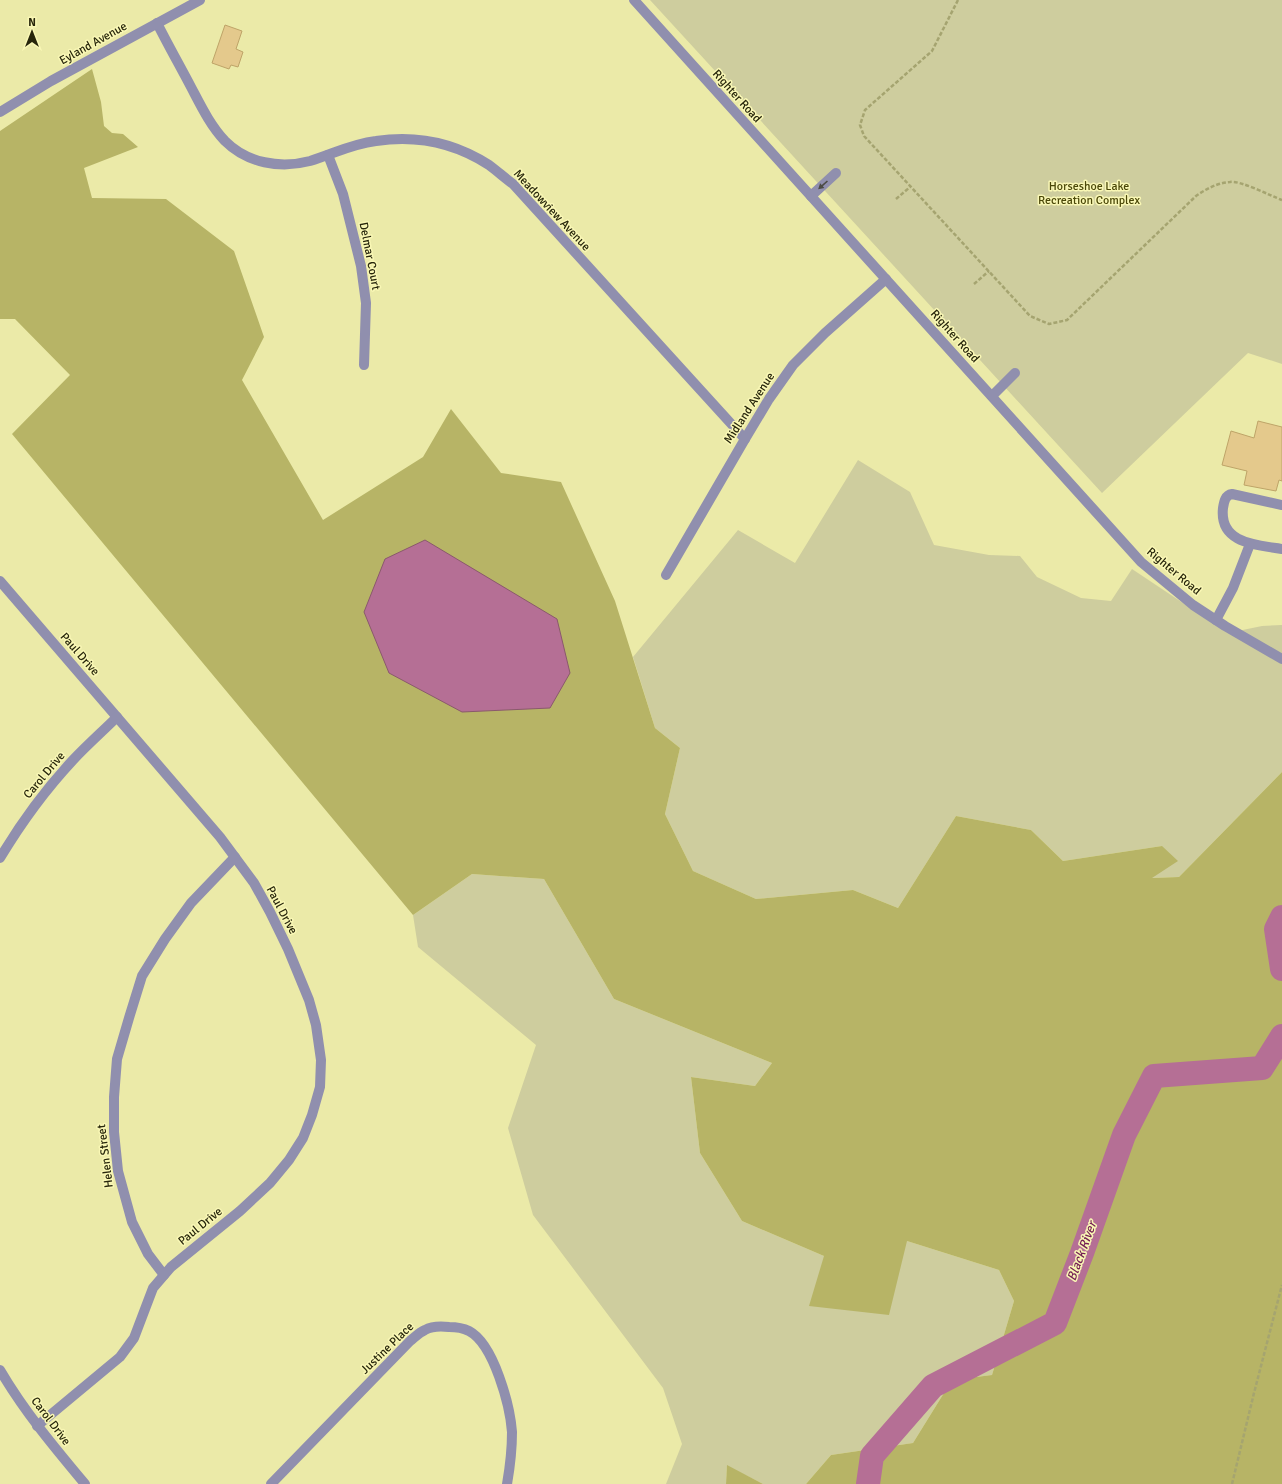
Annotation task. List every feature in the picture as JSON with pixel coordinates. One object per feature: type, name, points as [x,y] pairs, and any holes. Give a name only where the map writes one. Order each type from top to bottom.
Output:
[{"type":"street","name":"Eyland Avenue","points":[[0,112],[51,81],[200,0]]},
{"type":"street","name":"Righter Road","points":[[634,0],[992,396],[1121,542],[1141,562],[1182,596],[1216,620],[1282,658]]},
{"type":"street","name":"Meadowview Avenue","points":[[157,23],[209,121],[227,142],[248,157],[270,164],[288,164],[308,161],[356,144],[385,140],[423,140],[456,148],[490,166],[513,184],[745,439]]},
{"type":"street","name":"Delmar Court","points":[[328,155],[343,194],[361,266],[366,303],[364,365]]},
{"type":"street","points":[[811,196],[836,174]]},
{"type":"street","name":"Midland Avenue","points":[[666,575],[769,399],[793,365],[825,333],[886,279]]},
{"type":"street","points":[[992,396],[1015,373]]},
{"type":"street","points":[[1282,505],[1237,494],[1229,495],[1226,498],[1223,511],[1226,527],[1235,537],[1250,544],[1282,549]]},
{"type":"street","points":[[1216,620],[1233,588],[1250,544]]},
{"type":"street","name":"Paul Drive","points":[[0,581],[220,837],[254,884],[288,949],[309,1000],[316,1026],[321,1060],[320,1088],[303,1138],[289,1160],[270,1183],[240,1211],[170,1267],[164,1275]]},
{"type":"street","name":"Carol Drive","points":[[0,858],[17,830],[43,795],[73,760],[117,717]]},
{"type":"street","name":"Helen Street","points":[[164,1275],[148,1254],[132,1222],[118,1171],[114,1132],[117,1060],[142,976],[165,939],[191,903],[234,858]]},
{"type":"street","points":[[37,1426],[120,1358],[134,1338],[153,1288],[164,1275]]},
{"type":"street","name":"Justine Place","points":[[271,1484],[410,1341],[425,1330],[438,1326],[456,1327],[470,1331],[480,1340],[489,1354],[500,1378],[508,1407],[512,1432],[507,1484]]},
{"type":"street","name":"Carol Drive","points":[[0,1370],[11,1389],[37,1426],[85,1484]]},
{"type":"path","points":[[958,0],[932,51],[865,110],[860,125],[864,136],[1030,316],[1049,324],[1067,320],[1196,196],[1207,188],[1231,181],[1282,200]]},
{"type":"path","points":[[896,199],[910,187]]},
{"type":"path","points":[[974,284],[989,271]]},
{"type":"path","points":[[1232,1484],[1282,1285]]},
{"type":"green space","name":"Horseshoe Lake Recreation Complex","points":[[650,0],[1282,0],[1282,364],[1248,353],[1102,493]]},
{"type":"green space","points":[[858,460],[910,492],[934,545],[989,555],[1020,556],[1037,577],[1081,598],[1111,601],[1132,569],[1228,633],[1262,626],[1282,625],[1282,772],[1179,877],[1151,878],[1162,846],[1063,861],[1031,830],[956,816],[898,908],[853,890],[756,899],[693,871],[665,814],[680,748],[655,728],[633,657],[738,530],[795,563]]},
{"type":"green space","points":[[472,874],[544,879],[614,999],[772,1063],[755,1086],[691,1077],[700,1153],[742,1221],[824,1256],[907,1241],[999,1270],[1014,1301],[992,1375],[952,1380],[913,1443],[831,1455],[806,1484],[763,1484],[727,1466],[726,1484],[666,1484],[682,1444],[663,1388],[533,1215],[508,1128],[536,1045],[418,947],[413,915]]},
{"type":"shaded area","points":[[92,69],[101,102],[104,126],[112,133],[123,134],[138,147],[84,168],[92,198],[166,199],[234,251],[264,337],[242,380],[323,520],[423,457],[451,409],[501,473],[561,482],[615,601],[655,728],[680,748],[665,814],[693,871],[756,899],[853,890],[898,908],[956,816],[1031,830],[1063,861],[1162,846],[1178,861],[1152,878],[1179,877],[1282,772],[1282,1484],[806,1484],[831,1455],[913,1443],[952,1380],[992,1375],[1014,1301],[999,1270],[907,1241],[889,1315],[809,1306],[824,1256],[742,1221],[700,1153],[691,1077],[755,1086],[772,1063],[614,999],[544,879],[472,874],[413,915],[12,434],[70,375],[15,319],[0,319],[0,131]]},
{"type":"shaded area","points":[[425,540],[557,619],[570,673],[550,708],[462,712],[389,673],[364,612],[385,559]]},
{"type":"shaded area","points":[[727,1465],[763,1484],[726,1484]]},
{"type":"building","points":[[225,25],[242,31],[236,49],[243,52],[238,67],[231,65],[229,69],[212,63]]},
{"type":"building","points":[[1258,421],[1282,427],[1282,481],[1279,480],[1276,491],[1244,485],[1247,471],[1222,465],[1231,431],[1254,438]]},
{"type":"waterway","name":"Black River","points":[[1282,917],[1276,929],[1282,969]]},
{"type":"waterway","name":"Black River","points":[[868,1484],[872,1456],[933,1386],[1055,1323],[1082,1253],[1124,1135],[1154,1076],[1262,1068],[1282,1036]]}]
